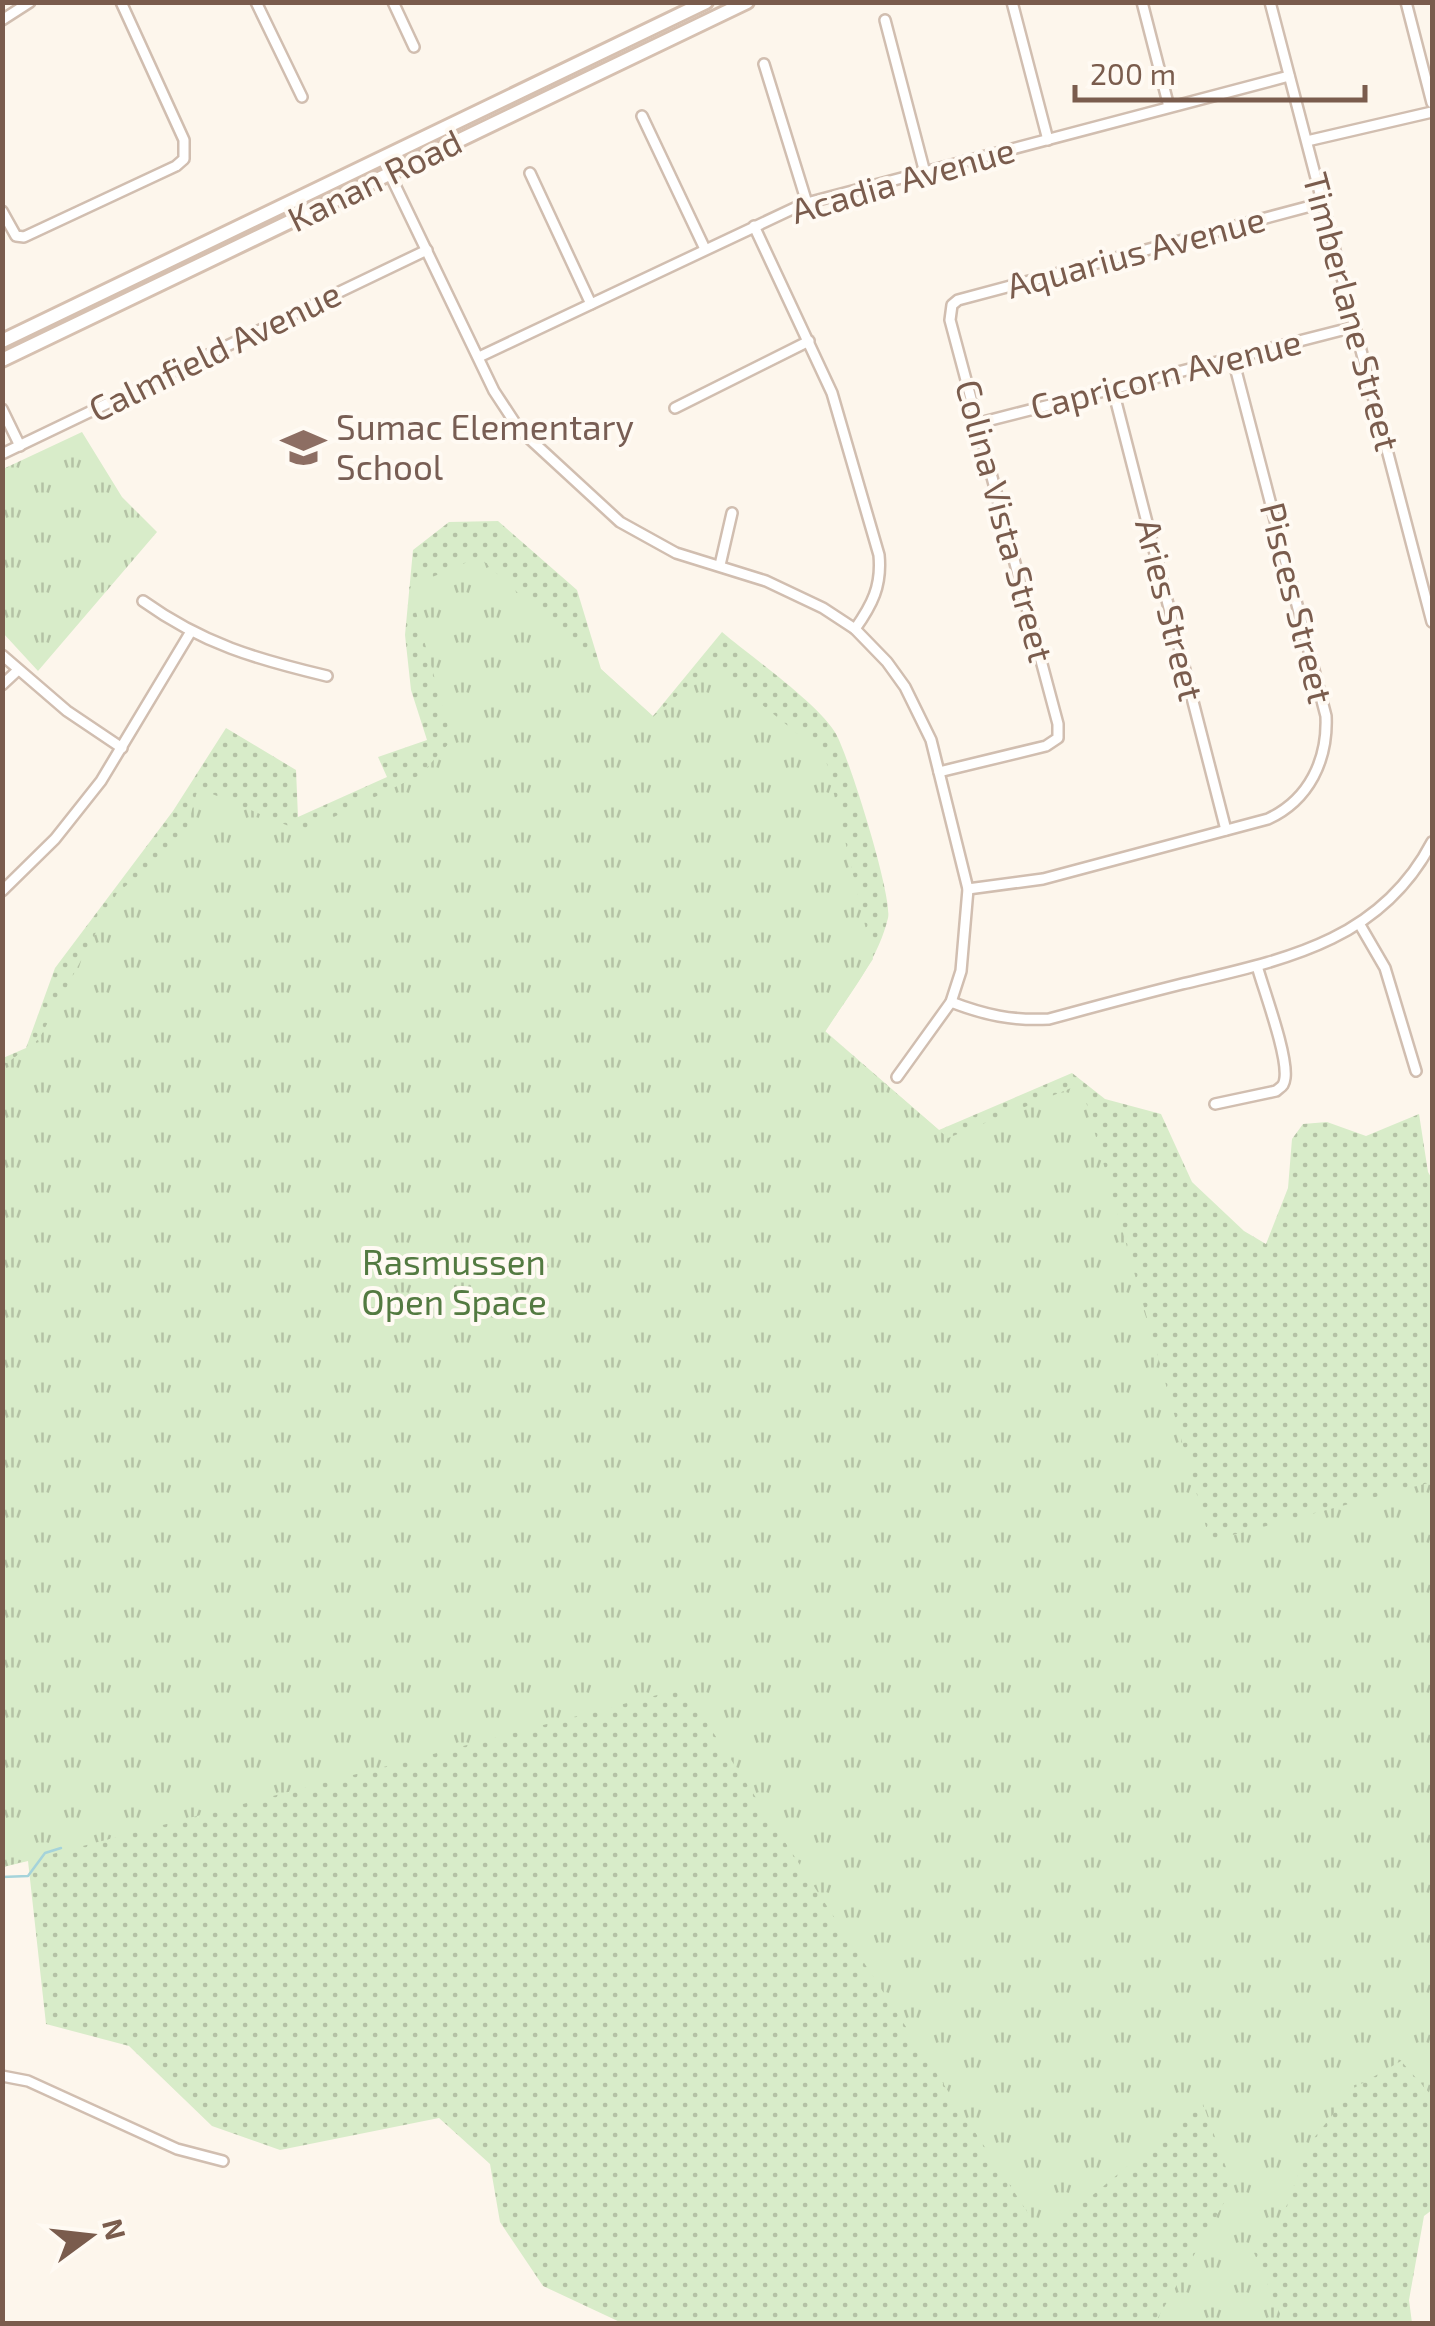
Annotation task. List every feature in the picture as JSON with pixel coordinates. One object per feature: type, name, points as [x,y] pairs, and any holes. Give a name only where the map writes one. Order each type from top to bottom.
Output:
[{"type":"main road","name":"Kanan Road","points":[[2,341],[706,2]]},
{"type":"main road","name":"Kanan Road","points":[[2,360],[747,2]]},
{"type":"street","points":[[2,20],[30,2]]},
{"type":"street","points":[[2,211],[16,236],[36,233],[184,159],[184,140],[121,2]]},
{"type":"street","points":[[256,2],[302,98]]},
{"type":"street","points":[[392,2],[414,47]]},
{"type":"street","points":[[1012,2],[1048,140]]},
{"type":"street","points":[[1142,2],[1169,108]]},
{"type":"street","name":"Timberlane Street","points":[[1270,2],[1432,622]]},
{"type":"street","points":[[1406,2],[1432,102]]},
{"type":"street","points":[[885,20],[925,173]]},
{"type":"street","points":[[764,64],[807,203]]},
{"type":"street","name":"Acadia Avenue","points":[[479,357],[807,203],[1289,76]]},
{"type":"street","points":[[1307,142],[1432,112]]},
{"type":"street","points":[[642,116],[705,250]]},
{"type":"street","points":[[382,158],[494,391],[519,429],[620,522],[648,541],[766,581],[823,608],[856,630],[906,687],[930,740],[968,890],[961,970],[951,1002],[897,1077]]},
{"type":"street","points":[[530,173],[591,304]]},
{"type":"street","name":"Aquarius Avenue","points":[[952,305],[958,300],[1322,203]]},
{"type":"street","points":[[754,226],[832,393],[879,555],[881,578],[872,604],[856,630]]},
{"type":"street","name":"Calmfield Avenue","points":[[2,454],[427,250]]},
{"type":"street","name":"Colina Vista Street","points":[[939,772],[1046,746],[1058,738],[1058,724],[950,320],[952,305]]},
{"type":"street","name":"Capricorn Avenue","points":[[979,423],[1354,327]]},
{"type":"street","points":[[675,408],[809,341]]},
{"type":"street","name":"Pisces Street","points":[[968,890],[1043,879],[1226,830],[1286,811],[1309,784],[1327,738],[1326,716],[1233,360]]},
{"type":"street","name":"Aries Street","points":[[1113,390],[1226,830]]},
{"type":"street","points":[[2,409],[20,446]]},
{"type":"street","points":[[720,565],[732,512]]},
{"type":"street","points":[[142,602],[190,633],[261,660],[327,676]]},
{"type":"street","points":[[2,892],[55,839],[101,781],[190,633]]},
{"type":"street","points":[[2,655],[66,711],[122,748]]},
{"type":"street","points":[[2,685],[17,670]]},
{"type":"street","points":[[951,1002],[988,1016],[1049,1019],[1304,952],[1360,925],[1411,876],[1432,842]]},
{"type":"street","points":[[1360,925],[1390,980],[1416,1071]]},
{"type":"street","points":[[1215,1104],[1276,1091],[1286,1075],[1257,966]]},
{"type":"street","points":[[2,2076],[28,2081],[142,2134],[223,2161]]},
{"type":"green space","points":[[82,432],[122,497],[157,532],[38,671],[3,633],[3,469]]},
{"type":"green space","name":"Rasmussen Open Space","points":[[498,521],[577,590],[601,669],[653,716],[722,632],[828,722],[842,748],[869,827],[884,884],[888,918],[870,963],[825,1031],[939,1130],[1072,1073],[1105,1099],[1161,1114],[1192,1182],[1244,1231],[1266,1244],[1288,1188],[1292,1139],[1303,1124],[1327,1122],[1366,1136],[1419,1114],[1432,1179],[1432,2210],[1424,2216],[1409,2300],[1412,2323],[622,2323],[543,2286],[500,2222],[490,2164],[439,2118],[280,2150],[212,2126],[129,2046],[46,2024],[28,1861],[3,1867],[3,1058],[26,1048],[55,968],[173,811],[226,728],[296,770],[298,817],[387,777],[378,757],[427,740],[411,690],[405,635],[413,550],[449,522]]},
{"type":"green space","name":"Rasmussen Open Space","points":[[479,557],[653,717],[712,664],[825,756],[873,959],[825,1032],[948,1138],[1081,1084],[1210,1541],[1432,1482],[1432,2096],[1401,2061],[1354,2088],[1310,2143],[1279,2226],[1252,2248],[1284,2323],[1155,2323],[1233,2187],[1203,2104],[1043,2236],[684,1688],[3,1867],[3,1066],[39,1039],[117,893],[184,839],[198,788],[303,832],[420,775],[452,740],[409,587]]},
{"type":"waterway","points":[[2,1877],[28,1876],[45,1853],[61,1848]]},
{"type":"place","name":"Sumac Elementary School","points":[[303,448]]}]
